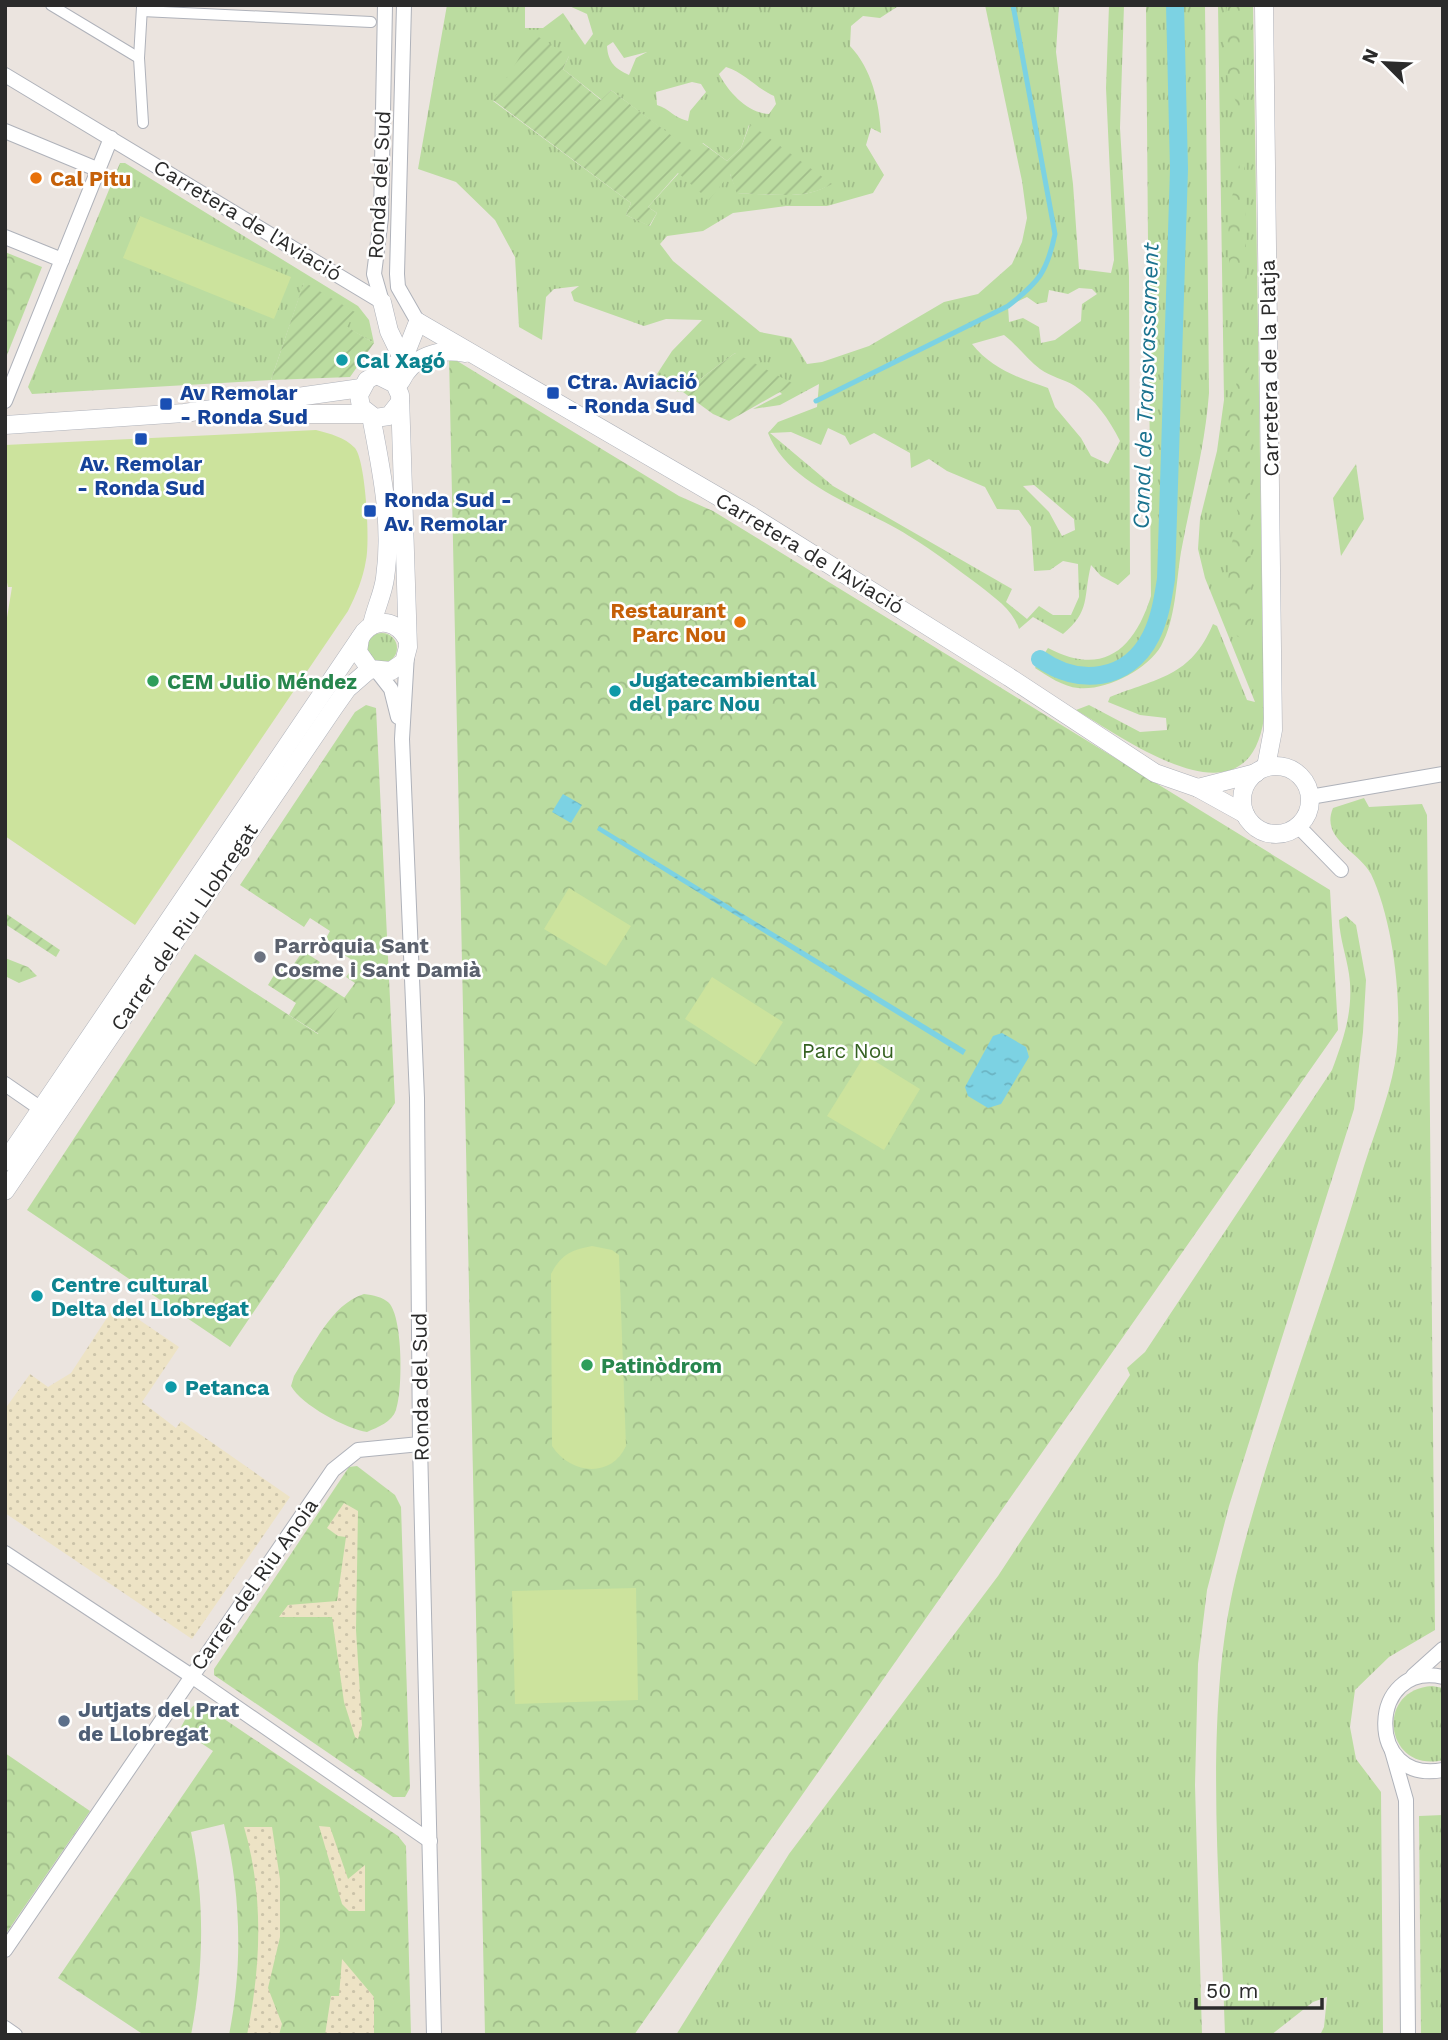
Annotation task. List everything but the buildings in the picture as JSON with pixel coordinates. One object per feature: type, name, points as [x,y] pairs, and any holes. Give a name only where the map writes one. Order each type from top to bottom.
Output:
[{"type":"street","points":[[51,5],[139,58]]},
{"type":"street","name":"Ronda del Sud","points":[[385,5],[381,218],[374,274],[389,331],[405,363]]},
{"type":"street","name":"Ronda del Sud","points":[[404,5],[397,274],[398,287],[418,322],[405,363],[399,395],[407,647],[402,739],[417,1098],[420,1444],[434,2035]]},
{"type":"street","name":"Carretera de la Platja","points":[[1261,770],[1273,730],[1264,5]]},
{"type":"street","points":[[143,123],[139,58],[142,8],[372,22]]},
{"type":"street","name":"Carretera de l'Aviació","points":[[5,75],[382,302]]},
{"type":"street","points":[[5,131],[99,170]]},
{"type":"street","points":[[5,401],[111,138]]},
{"type":"street","points":[[5,237],[62,260]]},
{"type":"street","name":"Carretera de l'Aviació","points":[[418,322],[468,354],[761,522],[986,662],[1155,773],[1198,788],[1245,814]]},
{"type":"street","points":[[366,631],[390,623],[397,626],[407,647],[398,667],[373,670],[358,652],[385,580],[387,555],[381,458],[369,415],[359,401],[361,388],[367,380],[405,363],[448,350],[468,354]]},
{"type":"street","points":[[184,413],[389,416],[399,395],[390,379],[379,376]]},
{"type":"street","points":[[5,425],[184,413],[361,388]]},
{"type":"street","name":"Carrer del Riu Llobregat","points":[[5,1191],[48,1114],[366,631]]},
{"type":"street","name":"Ronda del Sud","points":[[373,670],[391,689],[402,739]]},
{"type":"street","name":"Carrer del Riu Llobregat","points":[[5,1162],[48,1114],[343,695],[373,670]]},
{"type":"street","name":"Carretera de la Platja","points":[[1273,730],[1289,768]]},
{"type":"street","points":[[1198,788],[1261,770],[1289,768],[1307,785],[1311,797],[1306,817],[1298,826],[1281,834],[1267,833],[1252,825],[1245,814],[1243,791],[1261,770]]},
{"type":"street","points":[[1311,797],[1443,774]]},
{"type":"street","points":[[1298,826],[1342,870]]},
{"type":"street","points":[[5,1084],[48,1114]]},
{"type":"street","name":"Carrer del Riu Anoia","points":[[5,1951],[190,1675],[333,1470],[358,1450],[420,1444]]},
{"type":"street","points":[[5,1553],[190,1675],[430,1841]]},
{"type":"street","points":[[1408,2035],[1405,1800],[1384,1731],[1384,1719],[1398,1689],[1443,1649]]},
{"type":"street","points":[[1398,1689],[1424,1676],[1443,1677]]},
{"type":"street","points":[[1392,1751],[1407,1765],[1419,1771],[1443,1770]]},
{"type":"street","points":[[5,2028],[15,2035]]},
{"type":"green space","points":[[447,5],[525,5],[525,28],[543,28],[563,13],[585,45],[593,34],[587,14],[567,5],[900,5],[880,18],[863,16],[851,26],[850,46],[869,75],[880,121],[881,133],[871,128],[866,145],[884,175],[873,193],[827,206],[786,206],[733,213],[703,231],[667,236],[660,244],[673,261],[760,332],[791,338],[807,364],[822,362],[869,346],[944,302],[978,294],[1012,264],[1022,242],[1027,218],[1022,181],[985,5],[1059,5],[1056,52],[1073,184],[1079,269],[1111,273],[1114,260],[1106,88],[1109,5],[1124,5],[1120,128],[1129,276],[1130,574],[1118,585],[1101,576],[1091,565],[1082,610],[1063,634],[1033,617],[1019,629],[1003,605],[980,586],[909,536],[810,482],[778,452],[768,433],[778,422],[817,407],[819,384],[780,405],[753,409],[782,394],[735,353],[683,392],[667,390],[657,374],[672,351],[702,320],[666,319],[644,326],[574,301],[571,292],[579,286],[554,289],[546,297],[542,340],[519,327],[515,257],[495,220],[456,182],[418,169]],"holes":[[[613,42],[624,58],[647,52],[636,58],[629,75],[614,65],[607,46]],[[569,56],[563,69],[602,100],[611,90],[692,152],[703,143],[727,161],[741,148],[749,125],[831,184],[820,190],[797,195],[738,194],[730,174],[679,173],[648,207],[657,213],[650,226],[626,215],[631,203],[493,101]],[[726,67],[774,96],[776,104],[769,114],[754,110],[740,101],[719,74]],[[692,82],[701,84],[706,92],[690,111],[688,121],[657,105],[656,92]],[[1079,288],[1092,289],[1097,294],[1082,304],[1081,321],[1055,340],[1041,343],[1039,327],[1023,318],[1009,322],[1008,306],[1027,297],[1037,304],[1047,302],[1049,290],[1068,294]],[[1004,335],[1040,369],[1071,384],[1089,397],[1106,417],[1120,441],[1108,464],[1091,456],[1081,438],[1055,407],[1048,388],[1007,372],[972,344]],[[828,428],[845,436],[850,445],[874,433],[910,453],[911,468],[929,459],[947,471],[985,487],[997,509],[1019,510],[1031,527],[1034,571],[1050,570],[1063,561],[1078,564],[1079,597],[1071,615],[1053,615],[1039,606],[1027,619],[1006,602],[1012,589],[833,486],[770,433],[791,432],[821,445]],[[1034,485],[1074,519],[1075,530],[1062,536],[1049,512],[1023,486]]]},
{"type":"green space","points":[[1146,5],[1205,5],[1209,393],[1173,612],[1166,635],[1155,655],[1136,671],[1101,686],[1078,688],[1050,678],[1035,668],[1048,648],[1085,660],[1100,659],[1114,653],[1135,631],[1151,596]]},
{"type":"green space","points":[[1218,5],[1253,5],[1264,718],[1253,751],[1235,768],[1211,773],[1183,767],[1154,755],[1076,710],[1089,705],[1140,732],[1167,730],[1166,718],[1140,715],[1108,702],[1110,697],[1157,680],[1183,665],[1204,642],[1213,624],[1217,626],[1247,700],[1255,702],[1205,578],[1198,549],[1200,519],[1217,451],[1224,400]]},
{"type":"green space","points":[[1227,5],[1242,5],[1244,115],[1231,90],[1225,62]]},
{"type":"green space","points":[[534,34],[569,56],[563,69],[601,100],[611,90],[692,151],[702,143],[727,161],[741,148],[750,124],[832,184],[821,190],[797,195],[737,194],[730,174],[709,200],[678,173],[648,207],[657,213],[649,226],[626,215],[631,203],[493,100]]},
{"type":"green space","points":[[1244,158],[1245,296],[1236,285],[1228,251],[1233,190],[1241,159]]},
{"type":"green space","points":[[120,163],[125,163],[358,306],[369,320],[374,343],[346,327],[354,312],[304,283],[271,380],[32,394],[28,387]]},
{"type":"green space","points":[[140,216],[291,277],[274,319],[123,258]]},
{"type":"green space","points":[[5,252],[42,267],[5,360]]},
{"type":"green space","points":[[304,282],[355,312],[347,327],[374,343],[350,377],[271,380]]},
{"type":"green space","points":[[735,353],[794,384],[729,421],[713,414],[683,392]]},
{"type":"green space","points":[[1244,353],[1249,356],[1251,622],[1245,641],[1237,636],[1228,599],[1229,558],[1238,513],[1228,480],[1227,451],[1229,414]]},
{"type":"green space","name":"Parc Nou","points":[[449,356],[679,496],[713,511],[1330,890],[1338,1030],[634,2035],[485,2035]]},
{"type":"green space","name":"CEM Julio Méndez","points":[[316,430],[346,441],[355,448],[359,456],[368,537],[366,560],[359,587],[348,611],[135,925],[5,836],[5,630],[12,587],[8,587],[5,573],[5,445]]},
{"type":"green space","points":[[1356,464],[1364,519],[1341,556],[1333,498]]},
{"type":"green space","points":[[382,633],[393,637],[397,648],[393,659],[382,663],[371,659],[367,648],[371,637]]},
{"type":"green space","points":[[366,705],[376,708],[395,1103],[230,1347],[27,1210],[195,954],[318,1034],[355,983],[346,977],[354,966],[352,960],[324,942],[330,931],[310,918],[304,927],[240,885],[355,712]]},
{"type":"green space","points":[[1364,798],[1369,807],[1422,804],[1427,815],[1435,1630],[1389,1657],[1355,1690],[1350,1727],[1356,1759],[1381,1792],[1383,2035],[1320,2035],[1324,2027],[1327,1997],[1313,2002],[1271,2035],[1225,2035],[1216,1804],[1219,1687],[1226,1630],[1249,1526],[1279,1426],[1384,1107],[1395,1063],[1397,993],[1386,916],[1371,874],[1336,836],[1330,819],[1333,808]]},
{"type":"green space","points":[[569,888],[631,926],[606,966],[544,929]]},
{"type":"green space","points":[[5,913],[60,950],[56,957],[5,924]]},
{"type":"green space","points":[[1346,916],[1356,925],[1366,980],[1354,1109],[1229,1506],[1207,1590],[1198,1664],[1195,1785],[1202,2035],[676,2035],[789,1854],[998,1576],[1130,1375],[1127,1368],[1145,1352],[1332,1070],[1349,1011],[1349,974],[1339,920]]},
{"type":"green space","points":[[303,951],[320,962],[311,976],[345,998],[319,1034],[289,1015],[296,1003],[268,985],[282,962],[291,968]]},
{"type":"green space","points":[[5,958],[28,967],[37,976],[19,983],[5,976]]},
{"type":"green space","points":[[712,977],[783,1022],[756,1065],[685,1019]]},
{"type":"green space","points":[[865,1055],[920,1089],[884,1150],[827,1116]]},
{"type":"green space","name":"Patinòdrom","points":[[592,1246],[612,1250],[619,1255],[626,1446],[611,1464],[590,1469],[569,1462],[552,1446],[551,1274],[568,1254]]},
{"type":"green space","points":[[364,1294],[384,1299],[394,1311],[400,1355],[400,1387],[396,1410],[388,1421],[367,1432],[325,1415],[304,1401],[291,1386],[294,1376],[323,1328],[342,1307]]},
{"type":"green space","points":[[357,1466],[395,1495],[401,1507],[410,1788],[405,1797],[393,1797],[214,1675],[214,1669],[349,1467]]},
{"type":"green space","points":[[636,1588],[638,1700],[515,1704],[512,1591]]},
{"type":"green space","points":[[1432,1686],[1443,1688],[1443,1760],[1424,1761],[1409,1755],[1399,1744],[1394,1730],[1395,1715],[1401,1701],[1413,1691]]},
{"type":"green space","points":[[199,1702],[398,1836],[406,1846],[411,2035],[229,2035],[237,1982],[238,1929],[234,1877],[224,1824],[191,1832],[199,1883],[201,1934],[191,2035],[144,2035],[58,1978],[213,1751],[180,1729],[192,1707]]},
{"type":"green space","points":[[5,1753],[90,1811],[5,1935]]},
{"type":"green space","points":[[1443,1815],[1443,2035],[1421,2035],[1419,1816]]},
{"type":"sand","points":[[116,1304],[179,1347],[142,1402],[176,1428],[181,1421],[290,1497],[192,1639],[5,1513],[5,1409],[30,1374],[48,1387],[71,1373]]},
{"type":"sand","points":[[344,1503],[358,1511],[356,1630],[362,1725],[358,1739],[344,1702],[332,1617],[279,1617],[288,1605],[337,1601],[346,1537],[338,1536],[327,1528]]},
{"type":"sand","points":[[319,1826],[330,1827],[348,1879],[365,1865],[365,1911],[349,1911],[342,1904]]},
{"type":"sand","points":[[244,1827],[272,1827],[280,1879],[280,1937],[268,1988],[282,2024],[279,2035],[247,2035],[255,1983],[258,1931],[255,1878]]},
{"type":"sand","points":[[342,1959],[374,1997],[374,2035],[325,2035],[331,1996],[339,1996]]},
{"type":"water","points":[[563,794],[582,805],[571,823],[552,812]]},
{"type":"water","points":[[599,826],[966,1050],[963,1055],[597,830]]},
{"type":"water","points":[[1002,1033],[1026,1047],[1029,1057],[1001,1104],[988,1108],[968,1096],[965,1087],[993,1036]]},
{"type":"waterway","points":[[816,401],[1008,306],[1034,283],[1045,267],[1055,234],[1013,5]]},
{"type":"waterway","name":"Canal de Transvassament","points":[[1040,659],[1055,668],[1086,676],[1116,671],[1129,663],[1151,636],[1162,601],[1166,579],[1179,169],[1175,5]]},
{"type":"place","name":"Cal Pitu","points":[[36,178]]},
{"type":"place","name":"Cal Xagó","points":[[342,360]]},
{"type":"place","name":"Ctra. Aviació - Ronda Sud","points":[[553,393]]},
{"type":"place","name":"Av Remolar - Ronda Sud","points":[[166,404]]},
{"type":"place","name":"Av. Remolar - Ronda Sud","points":[[141,439]]},
{"type":"place","name":"Ronda Sud - Av. Remolar","points":[[370,511]]},
{"type":"place","name":"Restaurant Parc Nou","points":[[740,622]]},
{"type":"place","name":"CEM Julio Méndez","points":[[153,681]]},
{"type":"place","name":"Jugatecambiental del parc Nou","points":[[615,691]]},
{"type":"place","name":"Parròquia Sant Cosme i Sant Damià","points":[[260,957]]},
{"type":"place","name":"Centre cultural Delta del Llobregat","points":[[37,1296]]},
{"type":"place","name":"Patinòdrom","points":[[587,1365]]},
{"type":"place","name":"Petanca","points":[[171,1387]]},
{"type":"place","name":"Jutjats del Prat de Llobregat","points":[[64,1721]]}]
